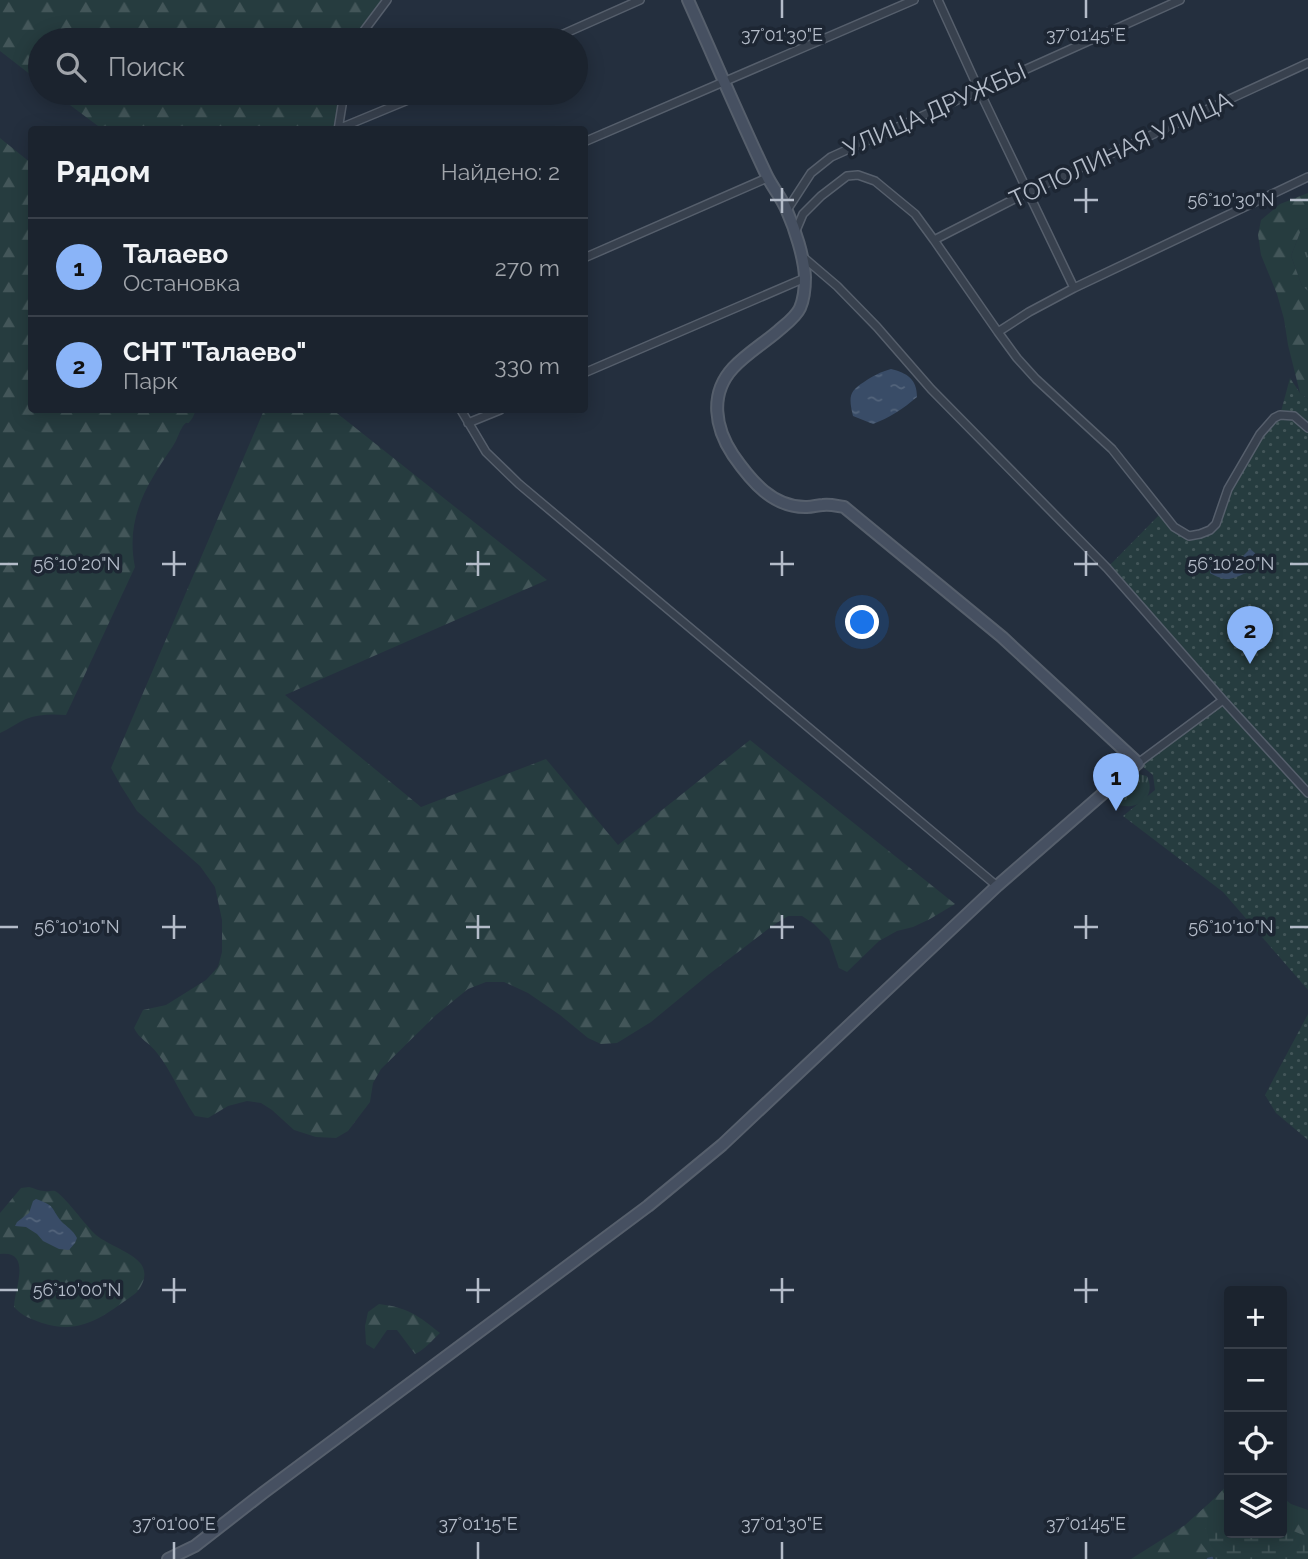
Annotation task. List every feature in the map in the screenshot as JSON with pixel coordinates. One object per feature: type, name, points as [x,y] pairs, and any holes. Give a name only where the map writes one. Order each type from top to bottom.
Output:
[{"type":"street","points":[[366,28],[387,0]]},
{"type":"street","points":[[577,28],[640,0]]},
{"type":"street","points":[[688,0],[767,178],[787,210],[803,257],[804,295],[799,310],[774,335],[734,367],[723,382],[717,400],[717,420],[732,453],[757,484],[785,505],[844,507],[1002,637],[1138,763]]},
{"type":"street","points":[[588,140],[914,0]]},
{"type":"street","points":[[939,0],[1074,288]]},
{"type":"street","name":"УЛИЦА ДРУЖБЫ","points":[[787,210],[811,173],[831,157],[1180,0]]},
{"type":"street","name":"ТОПОЛИНАЯ УЛИЦА","points":[[934,240],[1028,192],[1308,64]]},
{"type":"street","points":[[338,126],[342,105]]},
{"type":"street","points":[[345,126],[396,105]]},
{"type":"street","points":[[795,233],[803,214],[821,196],[848,176],[859,175],[876,181],[915,214],[1017,358],[1112,449],[1174,527],[1189,536],[1210,530],[1216,524],[1232,481],[1274,418],[1280,415],[1294,416],[1308,428]]},
{"type":"street","points":[[998,332],[1074,288],[1308,177]]},
{"type":"street","points":[[588,256],[767,178]]},
{"type":"street","points":[[803,257],[845,294],[931,389],[1107,568],[1308,793]]},
{"type":"street","points":[[588,371],[805,278]]},
{"type":"street","points":[[463,413],[486,452],[519,484],[997,886]]},
{"type":"street","points":[[468,423],[493,413]]},
{"type":"street","points":[[168,1559],[195,1545],[648,1206],[722,1145],[997,886],[1138,763],[1223,700]]},
{"type":"green space","points":[[0,0],[384,0],[366,28],[28,28],[28,73],[0,51]]},
{"type":"green space","points":[[70,105],[343,105],[337,126],[98,126]]},
{"type":"green space","points":[[0,138],[28,161],[28,413],[195,413],[182,428],[140,502],[133,533],[135,567],[66,715],[31,717],[0,733]]},
{"type":"green space","points":[[1308,193],[1308,228],[1301,230],[1291,256],[1302,286],[1308,291],[1308,399],[1300,393],[1284,319],[1261,255],[1258,235],[1261,220],[1280,204]]},
{"type":"green space","points":[[1308,228],[1308,291],[1302,286],[1291,256],[1301,230]]},
{"type":"green space","points":[[1290,378],[1300,393],[1308,399],[1308,990],[1223,892],[1123,816],[1155,790],[1153,775],[1138,763],[1223,700],[1107,568],[1162,512],[1189,536],[1210,530],[1224,498],[1260,434],[1280,415]]},
{"type":"green space","points":[[263,413],[337,413],[547,580],[285,695],[421,807],[546,759],[618,845],[750,740],[955,904],[930,919],[879,941],[847,972],[839,968],[829,939],[814,924],[802,916],[788,916],[708,975],[651,1022],[617,1043],[601,1044],[588,1038],[528,993],[504,982],[486,982],[468,989],[436,1015],[381,1069],[373,1083],[370,1102],[348,1131],[336,1138],[316,1137],[294,1130],[261,1103],[247,1101],[228,1106],[208,1118],[195,1116],[162,1060],[134,1028],[143,1010],[166,1005],[206,980],[218,967],[222,952],[222,920],[215,887],[200,866],[137,811],[111,768]]},
{"type":"green space","points":[[1134,773],[1147,776],[1150,786],[1148,794],[1138,804],[1122,806],[1115,803],[1108,797]]},
{"type":"green space","points":[[1308,1014],[1308,1140],[1276,1113],[1265,1095]]},
{"type":"green space","points":[[21,1188],[59,1193],[96,1235],[137,1260],[144,1275],[143,1283],[136,1293],[103,1316],[69,1327],[42,1323],[17,1310],[14,1307],[19,1265],[16,1258],[10,1254],[0,1254],[0,1213]]},
{"type":"green space","points":[[379,1304],[412,1313],[440,1333],[415,1354],[397,1330],[387,1330],[374,1349],[366,1344],[365,1326],[368,1312]]},
{"type":"green space","points":[[1224,1488],[1224,1538],[1287,1538],[1287,1501],[1308,1510],[1308,1559],[1131,1559],[1185,1525]]},
{"type":"green space","points":[[1224,1523],[1224,1538],[1287,1538],[1287,1526],[1308,1537],[1308,1559],[1213,1559],[1198,1539],[1201,1531]]},
{"type":"water","points":[[891,369],[913,381],[917,397],[896,413],[873,424],[853,416],[852,392],[874,376]]},
{"type":"water","points":[[1250,549],[1255,553],[1258,565],[1254,567],[1248,562],[1245,564],[1246,573],[1228,579],[1210,573],[1211,568],[1227,559],[1242,557]]},
{"type":"water","points":[[36,1199],[50,1205],[77,1238],[69,1250],[59,1249],[43,1241],[26,1227],[15,1226],[29,1213]]},
{"type":"waterway","points":[[1208,1559],[1212,1558]]},
{"type":"place","name":"СНТ \"Талаево\"","points":[[1250,664]]},
{"type":"place","name":"Талаево","points":[[1116,811]]}]
